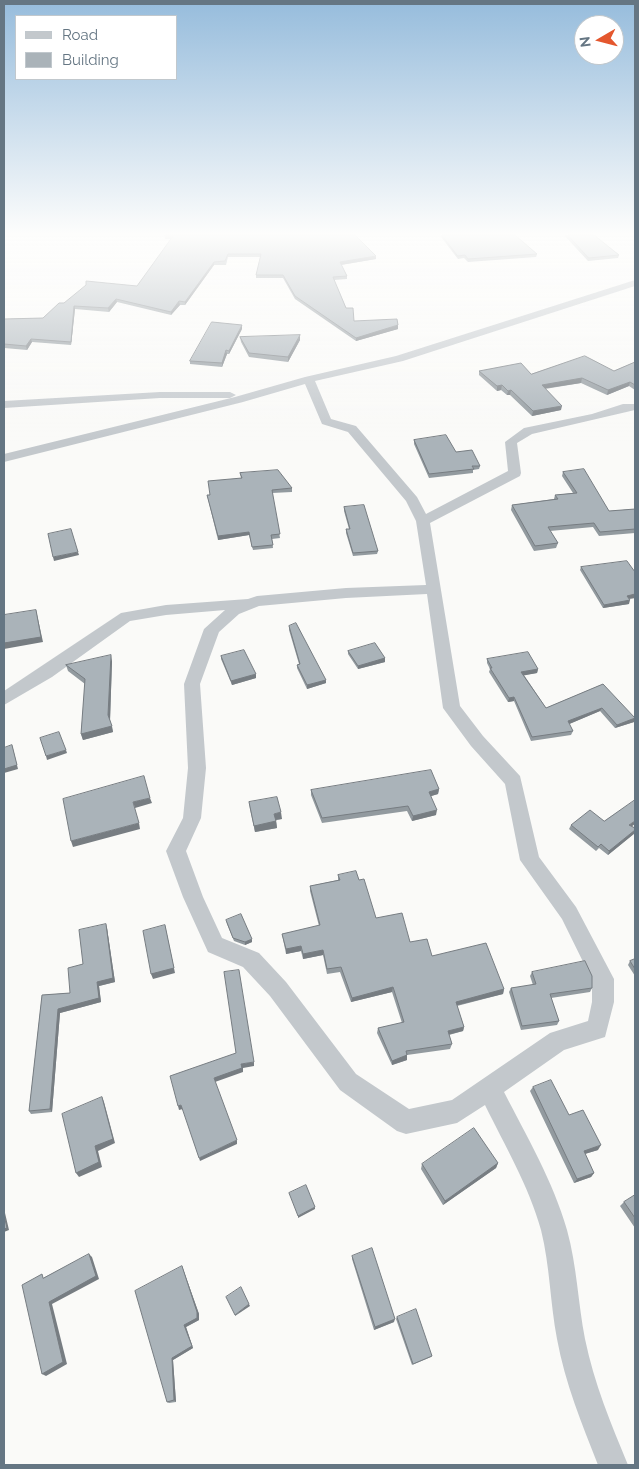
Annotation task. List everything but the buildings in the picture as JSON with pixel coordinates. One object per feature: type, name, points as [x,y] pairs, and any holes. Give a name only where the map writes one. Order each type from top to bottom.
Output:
[{"type":"street","points":[[4,458],[398,359],[571,304]]},
{"type":"street","points":[[257,601],[234,610],[212,629],[192,684],[197,768],[193,810],[192,818],[176,851],[193,897],[215,945],[251,960],[278,989],[348,1082],[406,1122],[456,1111],[558,1041],[597,1029],[603,1002],[603,979],[568,913],[530,860],[514,782],[477,741],[452,708],[423,521],[412,500],[399,483],[378,462],[358,434],[352,429],[326,421],[309,380]]},
{"type":"street","points":[[4,406],[160,395],[258,394]]},
{"type":"street","points":[[423,521],[515,473],[512,442],[528,431],[595,417],[623,408],[635,407]]},
{"type":"street","points":[[4,698],[46,673],[126,617],[166,610],[257,601],[346,593],[434,589]]},
{"type":"street","points":[[489,1088],[524,1156],[549,1215],[558,1248],[571,1341],[596,1423],[613,1465]]}]
